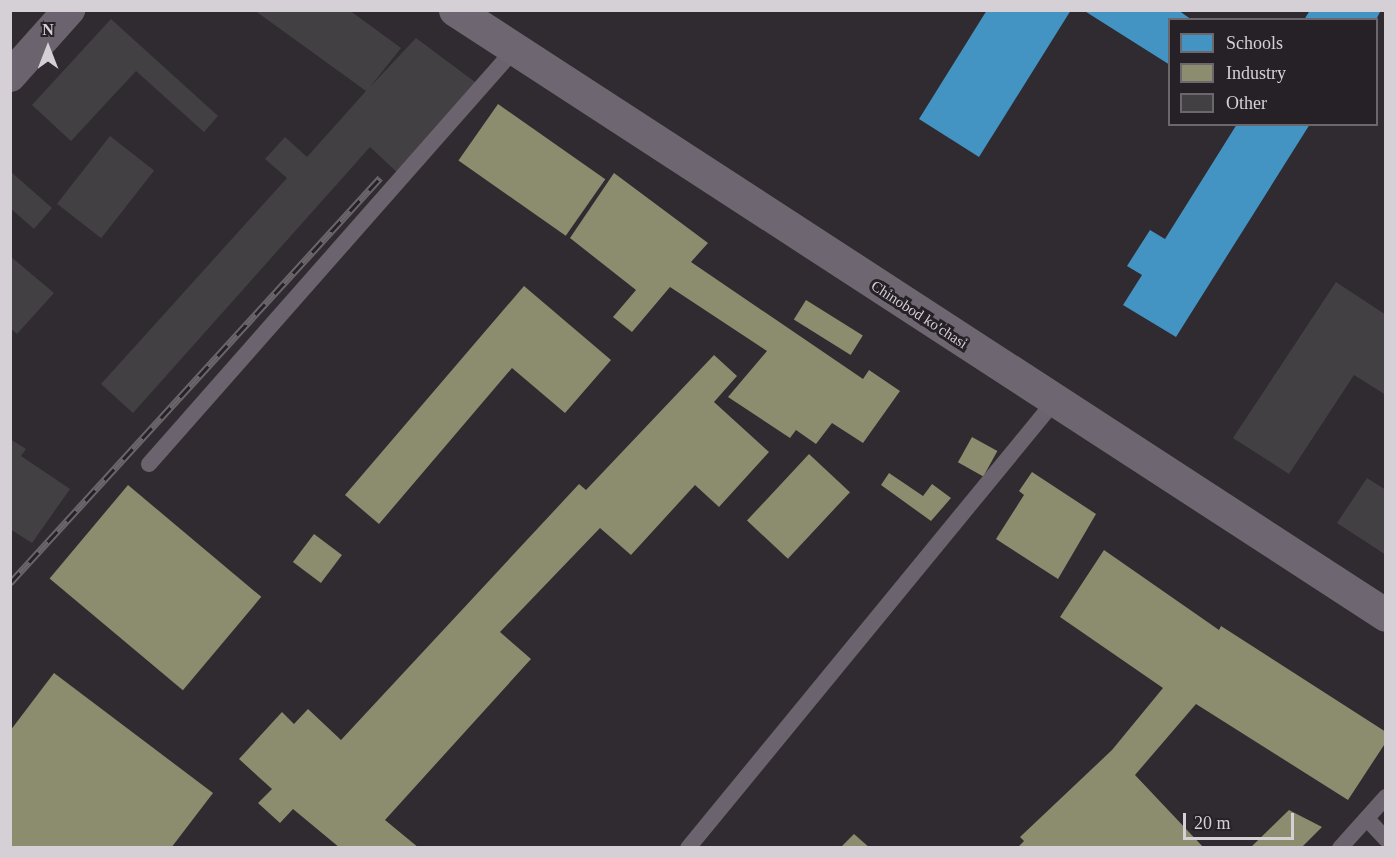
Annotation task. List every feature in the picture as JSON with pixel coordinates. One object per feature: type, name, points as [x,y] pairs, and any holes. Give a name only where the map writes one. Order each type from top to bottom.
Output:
[{"type":"street","points":[[10,76],[69,10]]},
{"type":"street","name":"Chinobod ko'chasi","points":[[455,10],[513,51],[1386,615]]},
{"type":"lane","points":[[149,464],[513,51]]},
{"type":"lane","points":[[688,848],[1054,402]]},
{"type":"lane","points":[[1340,848],[1370,821],[1386,797]]},
{"type":"lane","points":[[1370,821],[1386,839]]},
{"type":"building: Schools","points":[[987,10],[1071,10],[979,157],[919,119]]},
{"type":"building: Schools","points":[[1083,10],[1178,10],[1189,18],[1168,18],[1168,64]]},
{"type":"building: Schools","points":[[1310,10],[1381,10],[1377,18],[1305,18]]},
{"type":"building: Schools","points":[[1236,126],[1309,126],[1176,337],[1123,305],[1142,275],[1127,266],[1150,230],[1165,239]]},
{"type":"building: Industry","points":[[498,104],[605,179],[566,236],[458,161]]},
{"type":"building: Industry","points":[[614,173],[708,243],[691,262],[863,379],[869,370],[900,391],[863,443],[832,423],[816,444],[796,430],[790,438],[728,397],[767,351],[670,287],[632,332],[613,317],[636,290],[570,238]]},
{"type":"building: Industry","points":[[524,286],[611,360],[565,413],[512,368],[379,524],[345,495]]},
{"type":"building: Industry","points":[[806,300],[863,336],[851,355],[794,320]]},
{"type":"building: Industry","points":[[714,355],[737,376],[714,402],[769,452],[719,507],[695,485],[631,555],[600,528],[500,632],[531,659],[385,820],[419,848],[340,848],[293,809],[280,823],[258,803],[272,789],[239,759],[282,712],[294,724],[308,709],[341,740],[579,484],[586,490]]},
{"type":"building: Industry","points":[[972,437],[997,451],[983,476],[958,462]]},
{"type":"building: Industry","points":[[809,454],[850,492],[788,559],[747,521]]},
{"type":"building: Industry","points":[[1032,472],[1096,514],[1058,579],[996,539],[1024,495],[1019,491]]},
{"type":"building: Industry","points":[[889,473],[923,496],[932,484],[951,498],[931,521],[881,485]]},
{"type":"building: Industry","points":[[128,485],[261,597],[183,690],[50,578]]},
{"type":"building: Industry","points":[[314,534],[342,555],[321,583],[293,562]]},
{"type":"building: Industry","points":[[1104,550],[1219,630],[1221,626],[1386,732],[1386,742],[1348,800],[1196,704],[1135,775],[1204,848],[1017,848],[1024,841],[1020,837],[1112,750],[1163,688],[1060,617]]},
{"type":"building: Industry","points":[[54,673],[213,793],[171,848],[10,848],[10,731]]},
{"type":"building: Industry","points":[[1289,810],[1322,827],[1301,848],[1250,848]]},
{"type":"building: Industry","points":[[854,834],[870,848],[840,848]]},
{"type":"building: Other","points":[[254,10],[349,10],[401,48],[370,87],[416,38],[479,85],[400,175],[370,147],[133,413],[101,384],[287,178],[265,159],[285,137],[307,157],[366,91]]},
{"type":"building: Other","points":[[111,19],[218,116],[204,132],[136,71],[71,141],[32,105]]},
{"type":"building: Other","points":[[110,136],[154,170],[101,238],[57,204]]},
{"type":"building: Other","points":[[10,171],[52,208],[34,229],[10,208]]},
{"type":"building: Other","points":[[10,256],[54,293],[17,334],[10,328]]},
{"type":"building: Other","points":[[1336,282],[1386,315],[1386,395],[1354,375],[1289,474],[1233,438]]},
{"type":"building: Other","points":[[10,439],[26,449],[21,456],[70,489],[32,543],[10,529]]},
{"type":"building: Other","points":[[1367,478],[1386,490],[1386,555],[1337,523]]},
{"type":"railway","points":[[10,583],[380,178]]}]
